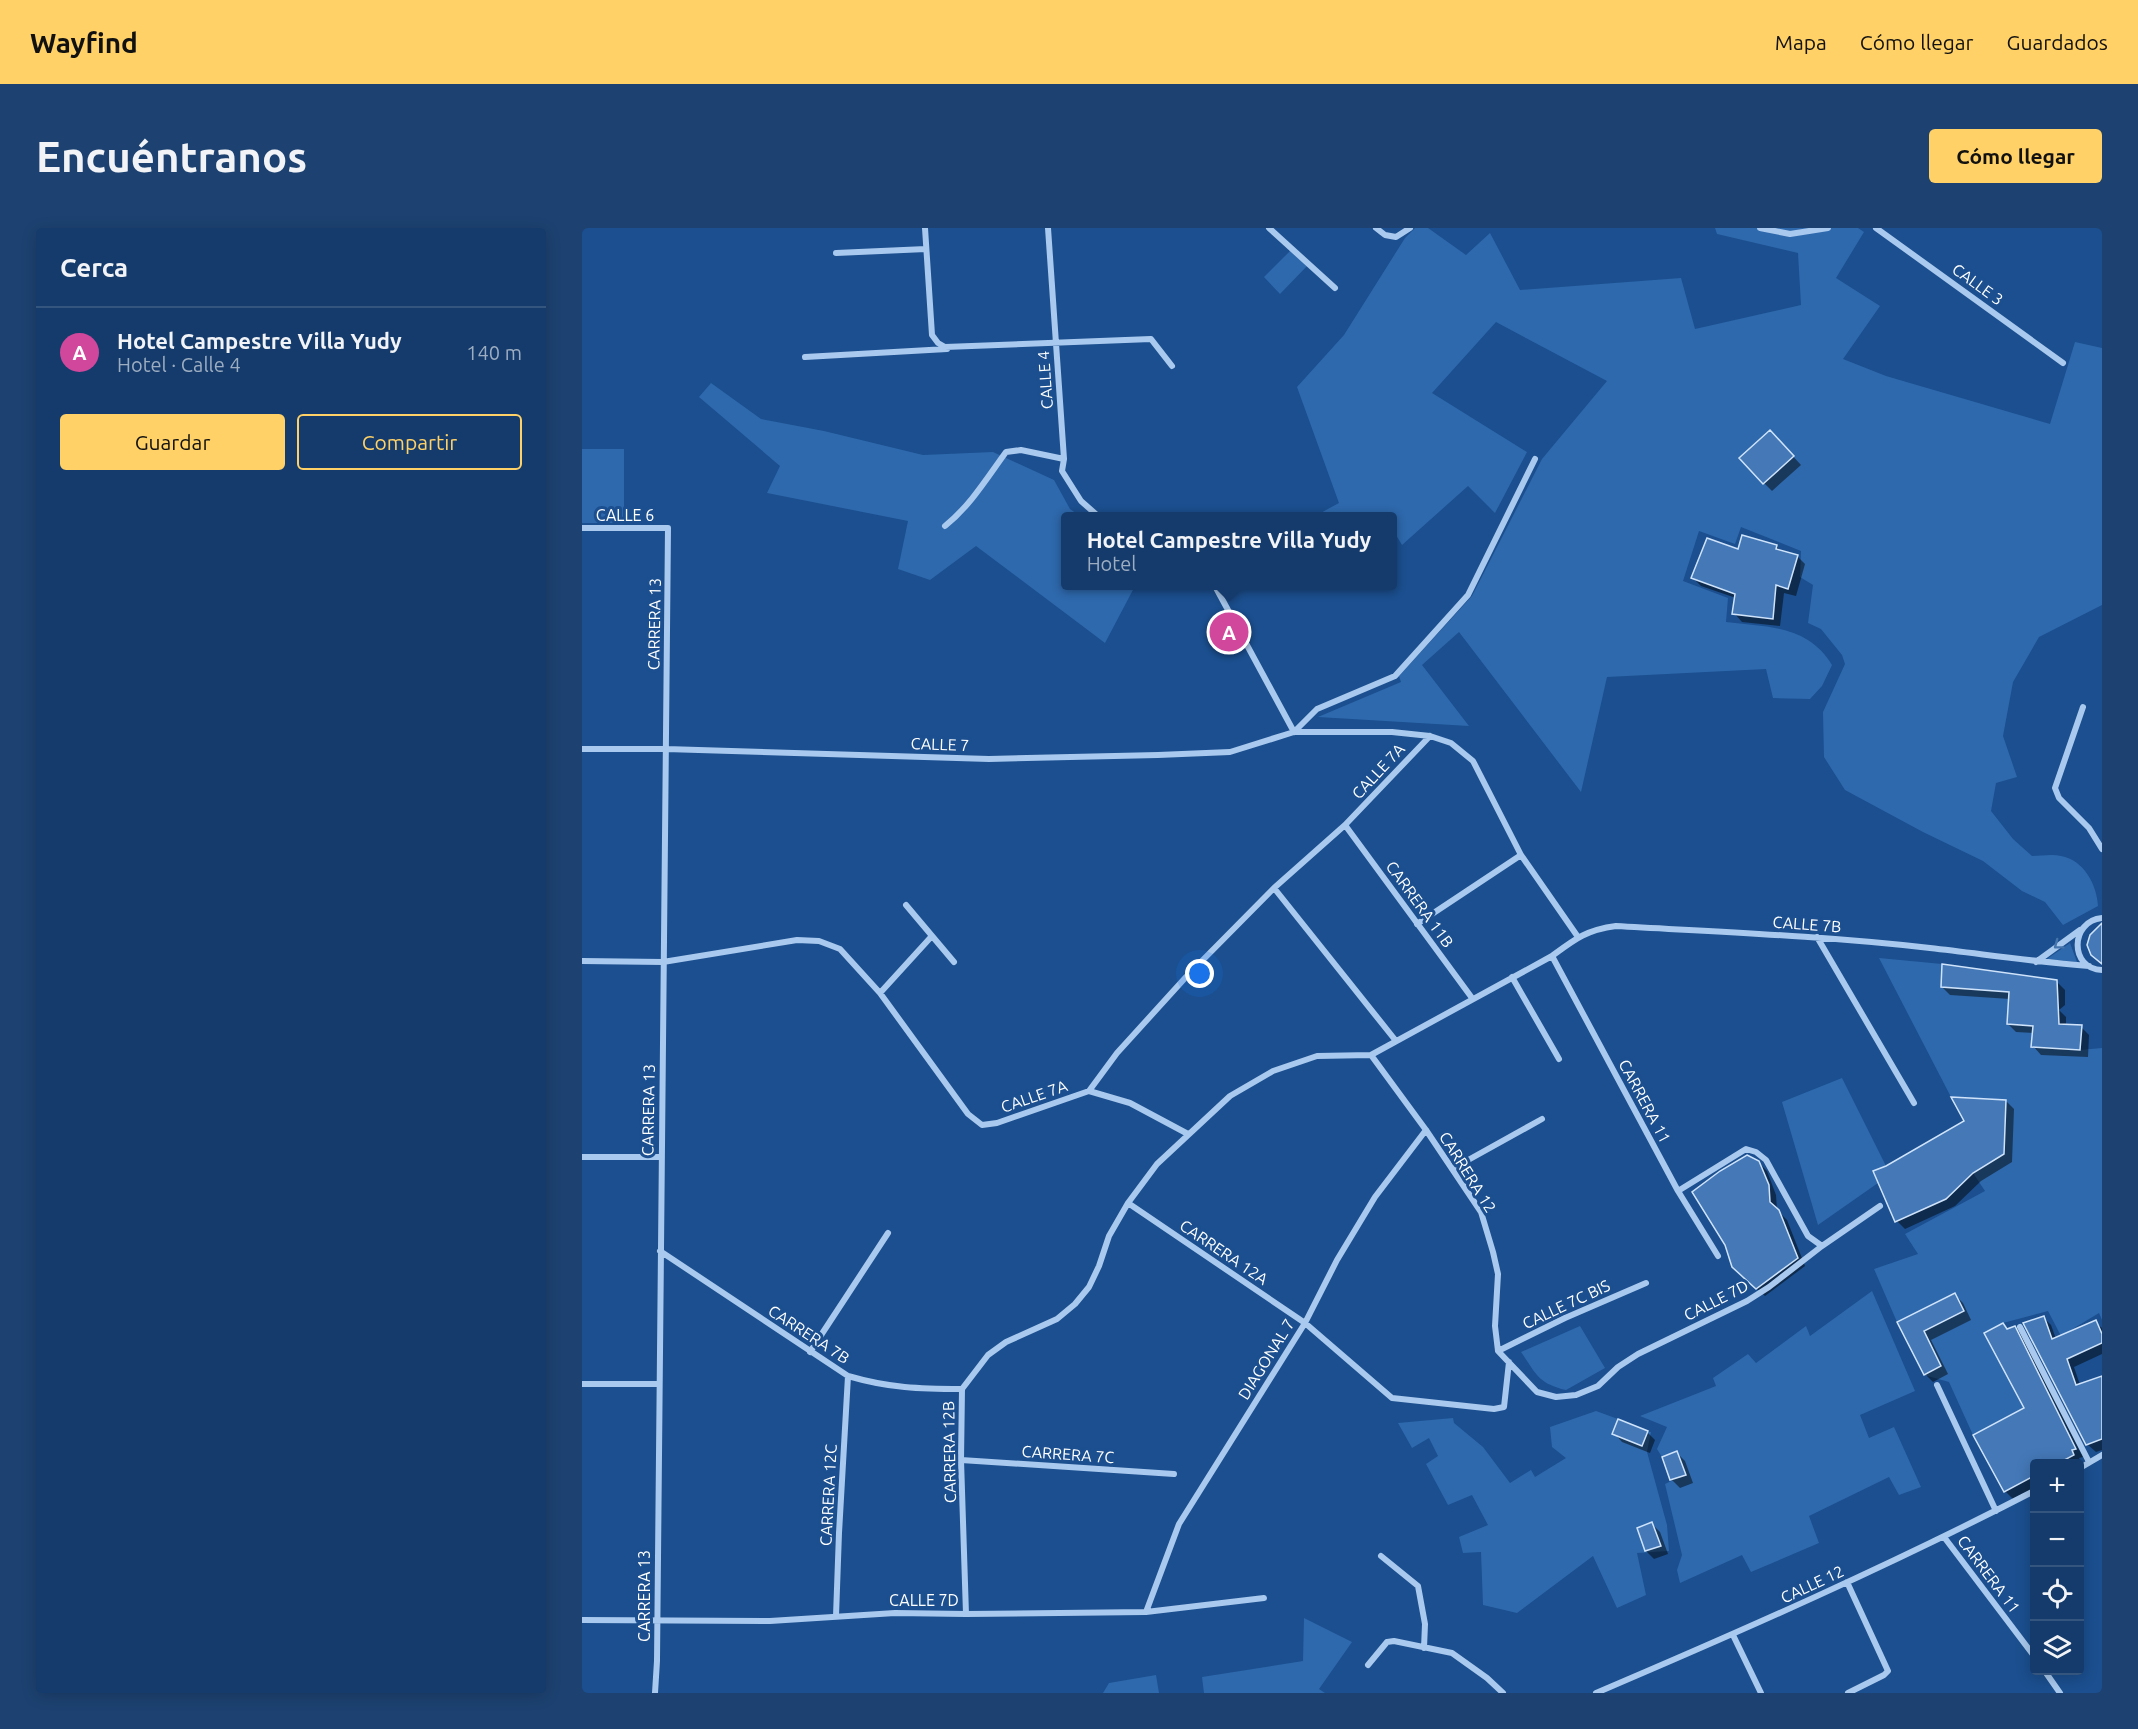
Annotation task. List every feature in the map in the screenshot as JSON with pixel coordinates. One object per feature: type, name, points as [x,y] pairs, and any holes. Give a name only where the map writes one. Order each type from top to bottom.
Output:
[{"type":"street","points":[[925,228],[932,335],[938,343],[945,347],[1151,339],[1172,366]]},
{"type":"street","name":"CALLE 4","points":[[1048,228],[1064,459],[1062,471],[1081,501],[1093,512]]},
{"type":"street","points":[[1269,228],[1335,288]]},
{"type":"street","points":[[1376,228],[1386,235],[1396,237],[1410,228]]},
{"type":"street","points":[[1760,228],[1790,234],[1828,228]]},
{"type":"street","name":"CALLE 3","points":[[1876,228],[2063,363]]},
{"type":"street","points":[[836,253],[926,249]]},
{"type":"street","points":[[805,357],[1056,343]]},
{"type":"street","points":[[945,526],[958,516],[974,497],[1006,452],[1021,450],[1064,459]]},
{"type":"street","points":[[1294,732],[1317,709],[1395,676],[1468,595],[1535,459]]},
{"type":"street","name":"CALLE 6","points":[[582,528],[668,528]]},
{"type":"street","name":"CARRERA 13","points":[[655,1693],[668,528]]},
{"type":"street","points":[[1218,590],[1294,732]]},
{"type":"street","points":[[2082,706],[2055,788],[2059,798],[2089,828],[2102,849]]},
{"type":"street","points":[[1294,732],[1392,732],[1430,736],[1451,743],[1473,761],[1521,855],[1578,937]]},
{"type":"street","name":"CALLE 7","points":[[582,749],[666,749],[989,759],[1158,755],[1230,752],[1294,732]]},
{"type":"street","name":"CALLE 7A","points":[[582,961],[663,962],[797,940],[819,941],[840,949],[880,993],[969,1114],[982,1125],[997,1123],[1089,1091],[1117,1053],[1186,977],[1274,888],[1345,825],[1430,736]]},
{"type":"street","name":"CARRERA 11B","points":[[1345,825],[1472,998]]},
{"type":"street","points":[[1418,924],[1521,855]]},
{"type":"street","points":[[1274,888],[1396,1041]]},
{"type":"street","points":[[906,905],[954,962]]},
{"type":"street","points":[[2036,962],[2091,921],[2102,918]]},
{"type":"street","name":"CALLE 7B","points":[[1371,1055],[1552,956],[1578,937],[1596,929],[1616,926],[1817,937],[2089,966],[2102,970]]},
{"type":"street","points":[[2081,930],[2077,939],[2077,950],[2081,959],[2089,966]]},
{"type":"street","points":[[880,993],[931,937]]},
{"type":"street","points":[[1817,937],[1914,1103]]},
{"type":"street","name":"CARRERA 11","points":[[1552,956],[1678,1191],[1718,1256]]},
{"type":"street","points":[[1512,977],[1559,1059]]},
{"type":"street","name":"CARRERA 12","points":[[1371,1055],[1426,1130],[1481,1212],[1498,1274],[1495,1326],[1498,1351]]},
{"type":"street","name":"CARRERA 12B","points":[[966,1614],[961,1460],[962,1389],[988,1355],[1006,1342],[1057,1319],[1075,1304],[1089,1287],[1109,1236],[1128,1203],[1157,1164],[1230,1096],[1273,1071],[1317,1056],[1371,1055]]},
{"type":"street","points":[[1089,1091],[1130,1103],[1188,1134]]},
{"type":"street","points":[[1452,1169],[1542,1119]]},
{"type":"street","name":"DIAGONAL 7","points":[[1146,1612],[1179,1524],[1305,1323],[1337,1260],[1375,1197],[1426,1130]]},
{"type":"street","points":[[1678,1191],[1746,1149],[1756,1152],[1766,1160],[1808,1236],[1822,1246]]},
{"type":"street","points":[[582,1157],[661,1157]]},
{"type":"street","name":"CARRERA 12A","points":[[1128,1203],[1305,1323]]},
{"type":"street","name":"CALLE 7D","points":[[1509,1362],[1537,1392],[1556,1397],[1576,1395],[1598,1386],[1618,1367],[1638,1354],[1747,1301],[1769,1287],[1822,1246],[1880,1206]]},
{"type":"street","points":[[810,1352],[888,1233]]},
{"type":"street","name":"CARRERA 7B","points":[[660,1251],[848,1376],[878,1385],[917,1389],[962,1389]]},
{"type":"street","name":"CALLE 7C BIS","points":[[1498,1351],[1564,1317],[1646,1283]]},
{"type":"street","points":[[1305,1323],[1392,1398],[1494,1409],[1504,1407],[1509,1362],[1498,1351]]},
{"type":"street","points":[[2020,1327],[2089,1462]]},
{"type":"street","name":"CARRERA 12C","points":[[836,1616],[848,1376]]},
{"type":"street","points":[[582,1384],[659,1384]]},
{"type":"street","points":[[1937,1385],[1996,1511]]},
{"type":"street","points":[[2084,1465],[2102,1455]]},
{"type":"street","name":"CARRERA 7C","points":[[961,1460],[1174,1474]]},
{"type":"street","name":"CALLE 12","points":[[1596,1693],[1733,1635],[1944,1537],[2030,1493]]},
{"type":"street","name":"CARRERA 11","points":[[1944,1537],[2030,1651]]},
{"type":"street","points":[[1381,1556],[1418,1586],[1425,1624],[1425,1648]]},
{"type":"street","points":[[1847,1582],[1888,1671],[1848,1693]]},
{"type":"street","name":"CALLE 7D","points":[[582,1620],[770,1621],[895,1613],[1146,1612],[1264,1598]]},
{"type":"street","points":[[1733,1635],[1761,1693]]},
{"type":"street","points":[[1368,1665],[1387,1642],[1394,1641],[1452,1653],[1503,1693]]},
{"type":"street","points":[[2047,1675],[2060,1693]]},
{"type":"shaded area","points":[[1415,228],[1428,228],[1466,255],[1490,233],[1520,290],[1681,278],[1695,329],[1801,305],[1798,253],[1717,234],[1715,228],[1858,228],[1864,232],[1836,278],[1880,306],[1843,359],[1886,376],[2050,424],[2075,342],[2102,348],[2102,605],[2039,637],[2013,682],[2003,736],[2017,777],[1996,783],[1991,811],[2013,839],[2032,856],[2061,856],[2069,858],[2083,868],[2092,882],[2098,906],[2063,925],[2045,902],[2022,891],[1983,861],[1845,790],[1824,757],[1823,712],[1845,664],[1842,655],[1821,629],[1808,623],[1813,585],[1800,577],[1801,551],[1741,527],[1735,544],[1699,531],[1683,581],[1728,598],[1726,622],[1785,630],[1811,642],[1822,652],[1832,665],[1822,686],[1810,699],[1773,698],[1766,669],[1607,677],[1581,792],[1459,632],[1422,665],[1469,726],[1318,717],[1401,682],[1399,676],[1472,596],[1542,459],[1607,381],[1496,322],[1432,393],[1527,452],[1495,513],[1468,486],[1402,545],[1397,537],[1397,512],[1322,512],[1339,503],[1297,387],[1344,335],[1405,238]]},
{"type":"shaded area","points":[[1292,249],[1309,264],[1280,294],[1264,277]]},
{"type":"shaded area","points":[[711,383],[761,419],[824,431],[923,455],[993,452],[1054,480],[1070,509],[1074,512],[1061,512],[1061,590],[1133,590],[1105,643],[976,546],[930,580],[898,569],[908,521],[767,493],[780,466],[699,397]]},
{"type":"shaded area","points":[[582,449],[624,449],[624,523],[582,523]]},
{"type":"shaded area","points":[[2070,943],[2077,962],[2047,959]]},
{"type":"shaded area","points":[[1879,958],[1942,964],[1941,987],[2009,992],[2007,1024],[2033,1026],[2032,1047],[2080,1050],[2102,1048],[2102,1320],[2099,1313],[2061,1336],[2048,1311],[2003,1323],[1984,1333],[2024,1408],[1973,1435],[1949,1382],[1924,1375],[1941,1366],[1924,1331],[1964,1311],[1955,1293],[1897,1322],[1874,1269],[1918,1254],[1905,1234],[1985,1191],[1973,1173],[2004,1154],[2006,1100],[1951,1097]]},
{"type":"shaded area","points":[[1842,1078],[1886,1166],[1873,1171],[1878,1183],[1818,1225],[1782,1102]]},
{"type":"shaded area","points":[[1872,1291],[1915,1391],[1860,1415],[1869,1438],[1894,1427],[1921,1487],[1899,1495],[1889,1477],[1809,1516],[1819,1543],[1751,1572],[1742,1555],[1680,1583],[1677,1570],[1682,1555],[1665,1484],[1686,1474],[1677,1451],[1662,1457],[1657,1449],[1667,1427],[1640,1416],[1716,1386],[1713,1378],[1748,1354],[1756,1363],[1806,1326],[1810,1336]]},
{"type":"shaded area","points":[[1580,1326],[1605,1368],[1566,1390],[1549,1384],[1539,1377],[1521,1352]]},
{"type":"shaded area","points":[[1596,1411],[1618,1419],[1612,1433],[1651,1432],[1647,1452],[1667,1525],[1669,1551],[1637,1553],[1646,1595],[1617,1608],[1593,1556],[1517,1613],[1483,1605],[1481,1552],[1463,1553],[1459,1537],[1488,1525],[1472,1495],[1448,1505],[1426,1464],[1438,1456],[1429,1438],[1412,1448],[1398,1423],[1453,1418],[1454,1423],[1483,1447],[1510,1483],[1531,1470],[1535,1477],[1566,1458],[1552,1447],[1550,1427]]},
{"type":"shaded area","points":[[1304,1618],[1352,1642],[1319,1689],[1325,1693],[1204,1693],[1202,1677],[1303,1661]]},
{"type":"shaded area","points":[[1156,1675],[1159,1693],[1103,1693],[1109,1683]]},
{"type":"building","points":[[1770,430],[1794,456],[1763,484],[1739,458]]},
{"type":"building","points":[[1742,535],[1777,545],[1776,549],[1798,555],[1788,589],[1776,585],[1773,619],[1732,614],[1735,594],[1691,578],[1707,538],[1738,549]]},
{"type":"building","points":[[2102,923],[2102,964],[2091,955],[2087,945],[2090,935]]},
{"type":"building","points":[[1942,964],[2057,980],[2059,1024],[2082,1025],[2080,1050],[2031,1047],[2033,1026],[2007,1024],[2009,992],[1941,987]]},
{"type":"building","points":[[1951,1097],[2006,1100],[2004,1154],[1973,1173],[1946,1199],[1895,1222],[1873,1171],[1886,1166],[1964,1121]]},
{"type":"building","points":[[1747,1155],[1759,1161],[1769,1185],[1770,1202],[1779,1210],[1798,1258],[1756,1289],[1732,1267],[1725,1245],[1692,1192]]},
{"type":"building","points":[[1955,1293],[1964,1311],[1924,1331],[1941,1366],[1924,1375],[1897,1322]]},
{"type":"building","points":[[2044,1316],[2052,1339],[2096,1320],[2102,1334],[2102,1343],[2067,1359],[2076,1385],[2102,1376],[2102,1439],[2086,1445],[2023,1323]]},
{"type":"building","points":[[2003,1323],[2007,1329],[2015,1326],[2076,1449],[2072,1450],[2074,1455],[2066,1459],[2030,1459],[2030,1478],[2004,1492],[1973,1435],[2024,1408],[1984,1333]]},
{"type":"building","points":[[1618,1419],[1648,1431],[1642,1446],[1612,1434]]},
{"type":"building","points":[[1677,1451],[1686,1475],[1670,1480],[1662,1457]]},
{"type":"building","points":[[1652,1522],[1661,1546],[1645,1551],[1637,1528]]},
{"type":"place","name":"Hotel Campestre Villa Yudy","points":[[1229,632]]}]
